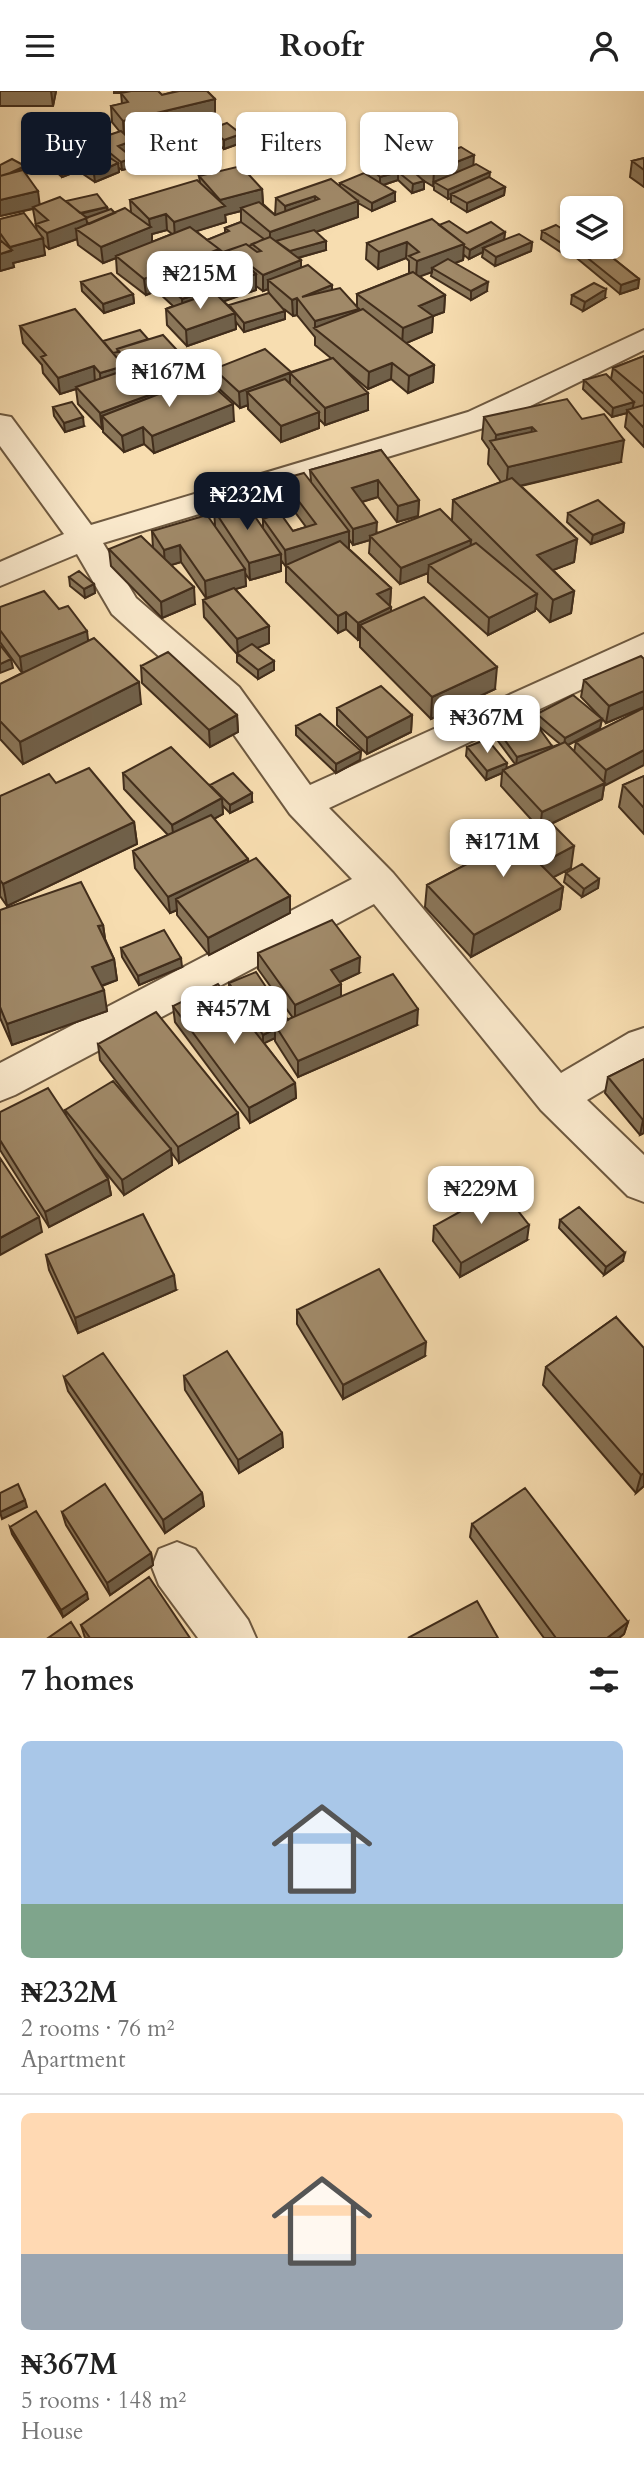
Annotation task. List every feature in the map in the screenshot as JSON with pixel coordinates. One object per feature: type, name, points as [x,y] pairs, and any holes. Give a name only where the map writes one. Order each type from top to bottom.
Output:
[{"type":"street","points":[[0,575],[83,538],[479,419],[644,339]]},
{"type":"street","points":[[0,424],[83,538],[124,606],[226,696],[303,804],[379,883],[556,1097],[644,1183]]},
{"type":"street","points":[[303,804],[644,646]]},
{"type":"street","points":[[0,1083],[379,883]]},
{"type":"street","points":[[556,1097],[644,1045]]},
{"type":"street","points":[[177,1567],[230,1638]]},
{"type":"building","points":[[158,91],[162,95],[179,91],[207,91],[215,99],[161,112],[125,112],[123,121],[111,106],[128,102],[121,93]]},
{"type":"building","points":[[227,123],[236,130],[236,136],[224,140],[222,125]]},
{"type":"building","points":[[121,131],[125,135],[125,144],[118,146],[125,152],[125,161],[121,162],[111,154],[111,134]]},
{"type":"building","points":[[461,147],[474,155],[458,161],[458,148]]},
{"type":"building","points":[[644,158],[644,170],[632,161]]},
{"type":"building","points":[[12,159],[21,164],[21,168],[0,176],[0,165]]},
{"type":"building","points":[[476,164],[490,172],[448,190],[434,182],[450,175],[458,175],[458,172]]},
{"type":"building","points":[[236,167],[236,175],[249,175],[262,189],[220,200],[199,176],[222,175],[222,171]]},
{"type":"building","points":[[21,171],[21,175],[27,175],[38,191],[0,200],[0,176]]},
{"type":"building","points":[[360,175],[367,175],[395,192],[372,203],[340,183]]},
{"type":"building","points":[[402,175],[417,175],[424,181],[413,184]]},
{"type":"building","points":[[489,177],[505,187],[467,203],[451,194]]},
{"type":"building","points":[[331,179],[358,201],[270,232],[241,208],[259,202],[275,215],[319,199],[315,196],[285,206],[276,198]]},
{"type":"building","points":[[197,180],[225,206],[174,222],[166,214],[149,219],[130,200]]},
{"type":"building","points":[[97,194],[107,207],[80,213],[66,201]]},
{"type":"building","points":[[60,197],[87,218],[47,233],[36,224],[48,220],[33,207]]},
{"type":"building","points":[[125,208],[151,227],[101,247],[76,229]]},
{"type":"building","points":[[111,209],[115,213],[89,224],[87,222],[86,218]]},
{"type":"building","points":[[24,213],[43,238],[10,247],[0,233],[0,219]]},
{"type":"building","points":[[432,219],[464,244],[417,261],[409,256],[419,252],[407,242],[379,252],[367,243]]},
{"type":"building","points":[[449,221],[467,233],[491,222],[505,232],[470,250],[439,225]]},
{"type":"building","points":[[241,222],[264,239],[249,246],[246,244],[223,252],[207,240],[229,231],[225,228]]},
{"type":"building","points":[[556,225],[560,228],[560,242],[542,231]]},
{"type":"building","points":[[190,227],[219,249],[144,279],[116,256]]},
{"type":"building","points":[[314,230],[326,241],[290,251],[276,241]]},
{"type":"building","points":[[519,234],[532,242],[496,257],[483,248]]},
{"type":"building","points":[[270,237],[301,260],[263,275],[234,253],[256,274],[182,299],[157,276],[246,244],[257,252],[261,251],[252,244]]},
{"type":"building","points":[[0,240],[12,250],[0,254]]},
{"type":"building","points":[[448,259],[488,282],[471,291],[432,268]]},
{"type":"building","points":[[589,259],[614,259],[639,279],[621,285]]},
{"type":"building","points":[[308,265],[332,285],[302,297],[340,288],[359,309],[315,321],[297,298],[292,300],[268,280]]},
{"type":"building","points":[[413,272],[445,295],[419,306],[433,316],[403,328],[357,294]]},
{"type":"building","points":[[111,273],[133,294],[103,304],[81,282]]},
{"type":"building","points":[[594,283],[606,289],[585,302],[572,295]]},
{"type":"building","points":[[214,292],[235,313],[186,330],[166,309]]},
{"type":"building","points":[[269,293],[285,311],[244,323],[229,305]]},
{"type":"building","points":[[75,309],[124,366],[100,373],[94,366],[58,378],[41,357],[46,355],[20,326]]},
{"type":"building","points":[[363,309],[434,365],[409,376],[392,363],[369,372],[314,328]]},
{"type":"building","points":[[140,330],[148,339],[117,349],[118,352],[113,353],[103,341]]},
{"type":"building","points":[[163,335],[201,376],[154,391],[117,349]]},
{"type":"building","points":[[265,349],[291,372],[239,392],[214,369]]},
{"type":"building","points":[[644,356],[644,394],[613,368]]},
{"type":"building","points":[[333,358],[368,393],[325,408],[290,373]]},
{"type":"building","points":[[128,369],[152,394],[100,413],[76,387]]},
{"type":"building","points":[[606,374],[634,402],[613,408],[584,380]]},
{"type":"building","points":[[203,377],[233,404],[152,436],[143,427],[122,436],[102,416]]},
{"type":"building","points":[[285,379],[319,412],[281,426],[247,392]]},
{"type":"building","points":[[567,399],[582,419],[604,414],[624,440],[508,467],[490,441],[536,431],[532,427],[496,435],[484,417]]},
{"type":"building","points":[[72,402],[83,417],[64,423],[53,407]]},
{"type":"building","points":[[644,405],[644,428],[627,410]]},
{"type":"building","points":[[381,450],[419,500],[398,506],[378,480],[352,488],[377,522],[353,529],[310,470]]},
{"type":"building","points":[[304,473],[349,531],[285,550],[263,519],[280,513],[293,531],[316,524],[282,479]]},
{"type":"building","points":[[512,478],[577,539],[537,555],[574,591],[553,600],[453,500]]},
{"type":"building","points":[[598,500],[624,523],[593,535],[568,513]]},
{"type":"building","points":[[244,501],[281,554],[249,563],[214,510]]},
{"type":"building","points":[[440,509],[471,540],[401,568],[370,536]]},
{"type":"building","points":[[207,515],[245,569],[205,581],[180,545],[164,550],[152,531]]},
{"type":"building","points":[[141,536],[194,587],[161,602],[109,549]]},
{"type":"building","points":[[340,541],[391,588],[377,594],[391,607],[358,623],[346,612],[338,616],[286,565]]},
{"type":"building","points":[[476,543],[537,594],[489,618],[429,565]]},
{"type":"building","points":[[79,571],[94,584],[84,589],[69,577]]},
{"type":"building","points":[[234,588],[269,626],[237,639],[203,600]]},
{"type":"building","points":[[44,591],[59,609],[68,606],[87,631],[20,657],[0,630],[0,607]]},
{"type":"building","points":[[424,597],[497,667],[432,697],[360,625]]},
{"type":"building","points":[[94,638],[139,682],[20,742],[0,721],[0,684]]},
{"type":"building","points":[[252,644],[274,661],[258,670],[237,653]]},
{"type":"building","points":[[0,645],[11,659],[0,664]]},
{"type":"building","points":[[168,652],[237,715],[209,730],[141,666]]},
{"type":"building","points":[[641,656],[644,659],[644,691],[609,706],[584,680]]},
{"type":"building","points":[[381,686],[412,715],[367,738],[337,708]]},
{"type":"building","points":[[573,695],[602,719],[565,738],[537,714]]},
{"type":"building","points":[[644,708],[644,750],[606,770],[576,742]]},
{"type":"building","points":[[320,714],[361,751],[336,764],[296,726]]},
{"type":"building","points":[[534,721],[552,746],[517,757],[499,732]]},
{"type":"building","points":[[487,739],[507,763],[487,771],[467,747]]},
{"type":"building","points":[[565,742],[605,783],[542,812],[503,770]]},
{"type":"building","points":[[171,747],[222,798],[172,825],[123,773]]},
{"type":"building","points":[[89,768],[134,822],[3,884],[0,880],[0,796],[49,774],[56,783]]},
{"type":"building","points":[[233,773],[252,793],[230,805],[210,785]]},
{"type":"building","points":[[644,776],[644,808],[623,785]]},
{"type":"building","points":[[211,815],[248,859],[168,897],[133,851]]},
{"type":"building","points":[[549,821],[574,846],[540,864],[563,887],[474,935],[427,885]]},
{"type":"building","points":[[256,858],[290,896],[208,938],[176,899]]},
{"type":"building","points":[[582,864],[599,879],[584,889],[566,873]]},
{"type":"building","points":[[81,882],[103,925],[98,926],[114,959],[92,967],[104,990],[7,1024],[0,1007],[0,910]]},
{"type":"building","points":[[332,920],[360,957],[331,970],[341,984],[295,1005],[258,953]]},
{"type":"building","points":[[164,930],[181,958],[138,976],[121,948]]},
{"type":"building","points":[[256,972],[288,1020],[275,1025],[275,1029],[263,1035],[229,983]]},
{"type":"building","points":[[393,974],[418,1009],[298,1061],[275,1025]]},
{"type":"building","points":[[218,984],[295,1083],[249,1108],[173,1006]]},
{"type":"building","points":[[156,1012],[238,1113],[178,1147],[98,1044]]},
{"type":"building","points":[[644,1059],[644,1119],[643,1120],[608,1077]]},
{"type":"building","points":[[113,1081],[171,1149],[122,1180],[65,1110]]},
{"type":"building","points":[[48,1088],[108,1179],[45,1212],[0,1140],[0,1112]]},
{"type":"building","points":[[0,1158],[39,1217],[0,1238]]},
{"type":"building","points":[[501,1189],[529,1225],[461,1263],[434,1226]]},
{"type":"building","points":[[579,1207],[625,1253],[606,1267],[560,1220]]},
{"type":"building","points":[[143,1214],[174,1275],[75,1318],[46,1255]]},
{"type":"building","points":[[379,1269],[426,1342],[343,1385],[297,1310]]},
{"type":"building","points":[[616,1317],[644,1348],[644,1473],[641,1475],[546,1367]]},
{"type":"building","points":[[227,1351],[282,1433],[238,1460],[184,1376]]},
{"type":"building","points":[[103,1353],[202,1493],[163,1520],[64,1377]]},
{"type":"building","points":[[18,1484],[25,1500],[0,1512],[0,1493]]},
{"type":"building","points":[[105,1484],[151,1553],[107,1583],[62,1512]]},
{"type":"building","points":[[525,1488],[628,1622],[607,1638],[556,1638],[472,1524]]},
{"type":"building","points":[[36,1511],[87,1593],[61,1610],[10,1527]]},
{"type":"building","points":[[149,1577],[190,1638],[90,1638],[81,1625]]},
{"type":"building","points":[[477,1601],[498,1638],[408,1638]]},
{"type":"building","points":[[71,1622],[81,1638],[48,1638]]}]
